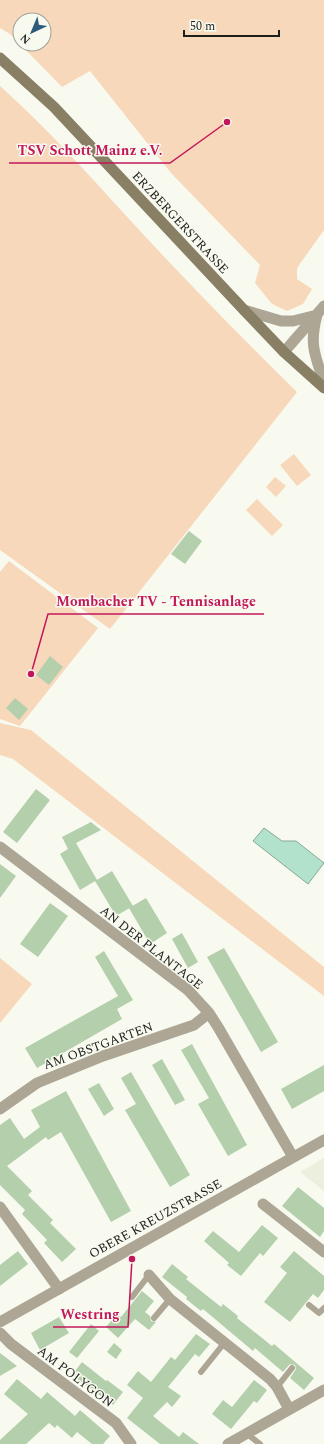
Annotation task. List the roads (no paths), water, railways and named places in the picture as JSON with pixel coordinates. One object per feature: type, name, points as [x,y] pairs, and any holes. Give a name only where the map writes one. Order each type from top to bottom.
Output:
[{"type":"main road","name":"ERZBERGERSTRASSE","points":[[0,58],[54,107],[284,352],[324,388]]},
{"type":"street","points":[[284,352],[324,306]]},
{"type":"street","points":[[244,310],[280,321],[293,321],[317,315]]},
{"type":"street","points":[[317,315],[312,340],[314,353],[324,382]]},
{"type":"street","name":"AN DER PLANTAGE","points":[[0,847],[188,990],[209,1013],[293,1157]]},
{"type":"street","name":"AM OBSTGARTEN","points":[[0,1109],[37,1083],[103,1056],[194,1025],[209,1013]]},
{"type":"street","name":"OBERE KREUZSTRASSE","points":[[0,1322],[324,1140]]},
{"type":"street","points":[[263,1204],[324,1252]]},
{"type":"street","points":[[0,1207],[59,1289]]},
{"type":"street","points":[[148,1275],[170,1299],[270,1379],[277,1387],[289,1409]]},
{"type":"street","name":"AM POLYGON","points":[[0,1333],[11,1344],[116,1423],[131,1444]]},
{"type":"street","points":[[228,1444],[324,1390]]},
{"type":"lane","points":[[132,1296],[148,1275]]},
{"type":"lane","points":[[154,1318],[170,1299]]},
{"type":"lane","points":[[309,1305],[319,1313],[324,1308]]},
{"type":"lane","points":[[201,1372],[225,1342]]},
{"type":"lane","points":[[277,1387],[292,1368]]},
{"type":"lane","points":[[246,1433],[260,1444]]},
{"type":"place","name":"TSV Schott Mainz e.V.","points":[[227,122]]},
{"type":"place","name":"Mombacher TV - Tennisanlage","points":[[31,674]]},
{"type":"place","name":"Westring","points":[[132,1259]]}]
